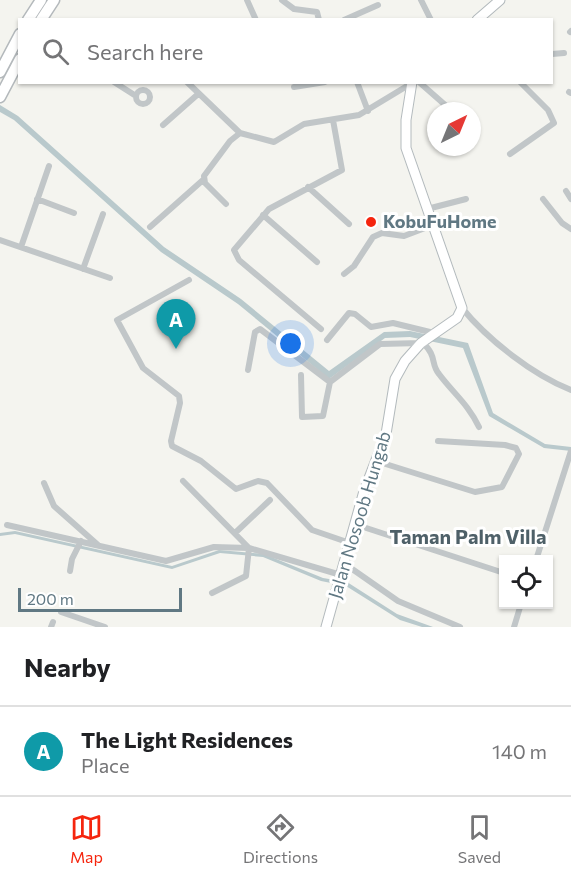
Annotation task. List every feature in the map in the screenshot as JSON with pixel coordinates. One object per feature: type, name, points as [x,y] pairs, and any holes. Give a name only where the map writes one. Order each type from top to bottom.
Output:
[{"type":"main road","points":[[29,18],[41,0]]},
{"type":"main road","points":[[42,18],[54,0]]},
{"type":"main road","points":[[479,18],[500,0]]},
{"type":"main road","points":[[0,72],[18,38]]},
{"type":"main road","points":[[0,97],[18,63]]},
{"type":"main road","points":[[412,84],[406,120],[406,148],[462,309]]},
{"type":"main road","name":"Jalan Nosoob Hungab","points":[[326,627],[345,564],[354,524],[386,434],[395,379],[405,361],[422,342],[457,318],[462,309]]},
{"type":"street","points":[[247,0],[255,18]]},
{"type":"street","points":[[282,0],[294,9],[315,11],[319,18]]},
{"type":"street","points":[[421,0],[430,18]]},
{"type":"street","points":[[349,18],[378,5]]},
{"type":"street","points":[[553,54],[564,53]]},
{"type":"street","points":[[118,84],[137,94],[121,84]]},
{"type":"street","points":[[189,84],[197,95],[240,133],[274,142],[304,124],[355,117],[410,84]]},
{"type":"street","points":[[294,87],[313,84]]},
{"type":"street","points":[[358,84],[368,111]]},
{"type":"street","points":[[421,84],[442,102]]},
{"type":"street","points":[[510,154],[554,123],[548,110],[522,84]]},
{"type":"street","points":[[163,124],[197,95]]},
{"type":"street","points":[[321,329],[235,256],[235,247],[263,214],[343,168],[333,120]]},
{"type":"street","points":[[150,226],[203,180],[225,147],[240,133]]},
{"type":"street","points":[[21,247],[49,166]]},
{"type":"street","points":[[203,180],[226,204]]},
{"type":"street","points":[[308,187],[349,224]]},
{"type":"street","points":[[566,191],[571,199]]},
{"type":"street","points":[[37,199],[74,213]]},
{"type":"street","points":[[427,209],[466,199]]},
{"type":"street","points":[[543,200],[562,223],[571,229]]},
{"type":"street","points":[[83,269],[103,214]]},
{"type":"street","points":[[263,214],[317,262]]},
{"type":"street","points":[[344,274],[354,266],[373,237],[382,233],[404,236],[433,225]]},
{"type":"street","points":[[0,240],[110,278]]},
{"type":"street","points":[[189,280],[117,320],[143,368],[181,399],[171,441],[172,446],[201,461],[236,489],[258,481],[267,483],[312,530],[350,543]]},
{"type":"street","points":[[462,309],[489,338],[538,372],[571,390]]},
{"type":"street","points":[[327,340],[349,313],[355,314],[371,327],[385,323],[401,324],[432,334]]},
{"type":"street","points":[[248,370],[255,332],[260,329],[330,382]]},
{"type":"street","points":[[301,375],[302,417],[323,416],[330,382],[380,344],[422,342],[434,357],[438,373],[469,407],[479,427]]},
{"type":"street","points":[[376,461],[475,492],[502,487],[519,454],[516,448],[505,445],[438,441]]},
{"type":"street","points":[[538,555],[571,451]]},
{"type":"street","points":[[183,481],[235,533],[250,552]]},
{"type":"street","points":[[44,483],[54,506],[99,545]]},
{"type":"street","points":[[235,533],[270,500]]},
{"type":"street","points":[[354,524],[499,571]]},
{"type":"street","points":[[7,525],[166,561],[214,547],[250,552],[340,579]]},
{"type":"street","points":[[70,571],[75,552],[81,541]]},
{"type":"street","points":[[212,593],[244,578],[250,552]]},
{"type":"street","points":[[345,564],[398,601],[460,627]]},
{"type":"street","points":[[514,627],[519,609]]},
{"type":"street","points":[[61,612],[105,627]]},
{"type":"shaded area","points":[[0,105],[18,116],[164,247],[241,299],[329,371],[384,332],[410,331],[468,343],[493,413],[545,444],[571,447],[571,451],[544,448],[489,416],[463,348],[410,337],[385,338],[329,379],[238,304],[161,252],[14,120],[0,112]]},
{"type":"shaded area","points":[[15,531],[172,566],[219,550],[264,554],[323,578],[347,582],[397,614],[433,627],[422,627],[400,620],[346,586],[321,581],[263,557],[220,553],[172,569],[15,534],[0,536],[0,533]]},
{"type":"place","name":"KobuFuHome","points":[[371,222]]},
{"type":"place","name":"The Light Residences","points":[[176,349]]},
{"type":"district","name":"Taman Palm Villa","points":[[468,537]]}]
